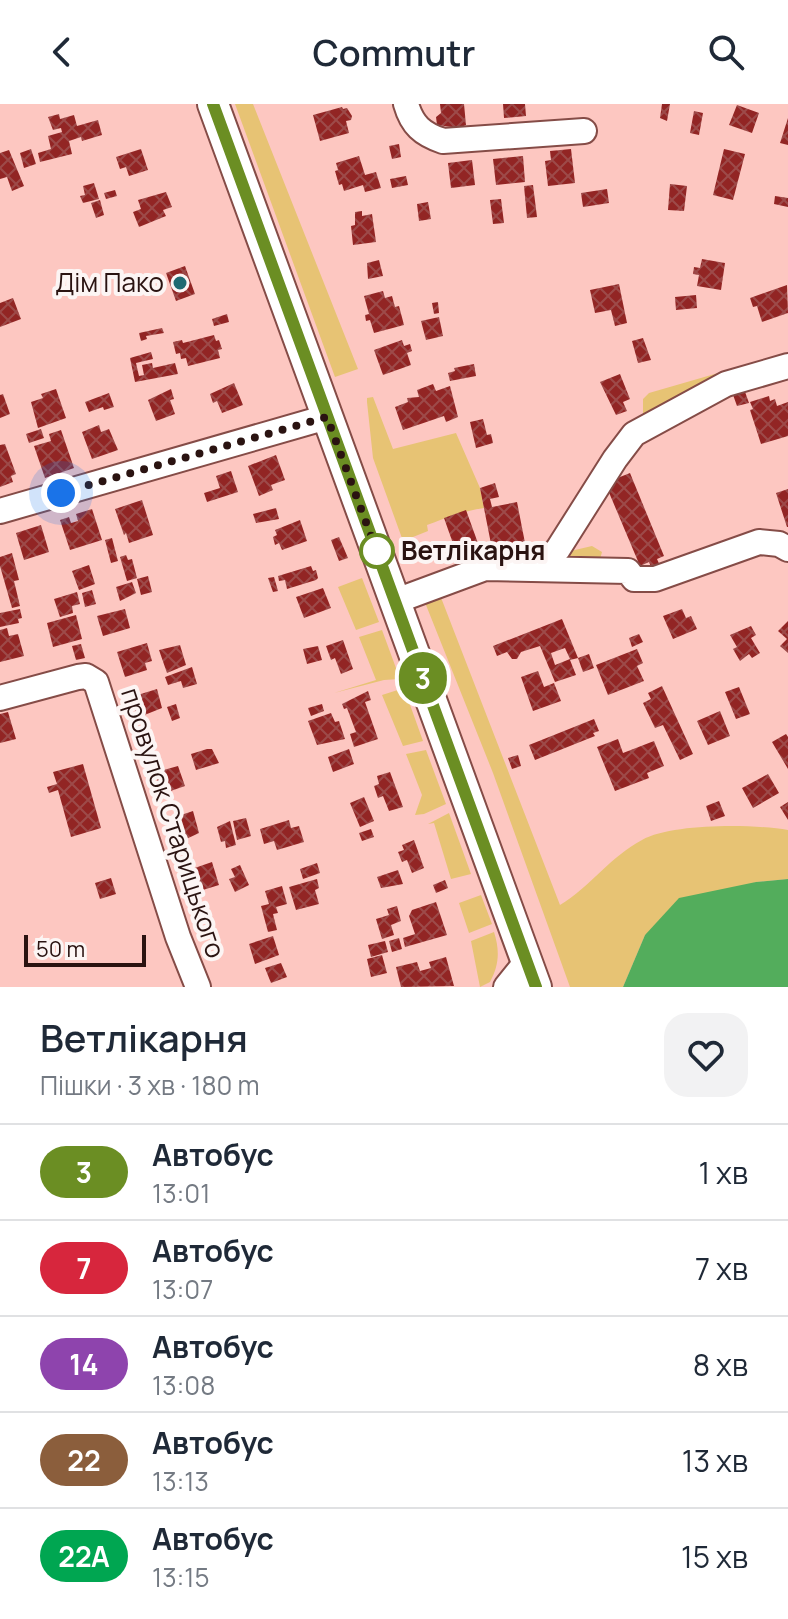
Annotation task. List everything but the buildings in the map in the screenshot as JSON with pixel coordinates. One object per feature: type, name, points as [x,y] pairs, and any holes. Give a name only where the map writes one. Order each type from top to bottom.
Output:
[{"type":"main road","points":[[213,104],[531,974]]},
{"type":"street","points":[[406,104],[414,124],[431,137],[443,141],[584,131]]},
{"type":"street","points":[[540,568],[558,549],[634,434],[726,384],[788,366]]},
{"type":"street","points":[[0,511],[327,417]]},
{"type":"street","points":[[396,601],[485,568],[628,571],[634,579],[655,579],[759,542],[779,544],[788,549]]},
{"type":"street","name":"провулок Старицького","points":[[0,698],[78,677],[86,676],[96,682],[178,937],[198,987]]},
{"type":"street","points":[[506,987],[531,974]]},
{"type":"shaded area","points":[[235,104],[253,104],[358,369],[335,377]]},
{"type":"shaded area","points":[[784,354],[785,357],[643,421],[643,399],[649,393]]},
{"type":"shaded area","points":[[373,397],[393,449],[456,433],[480,488],[484,508],[427,525],[428,531],[403,541],[373,458],[367,398]]},
{"type":"shaded area","points":[[592,546],[602,552],[600,559],[564,563],[562,553]]},
{"type":"shaded area","points":[[362,578],[379,622],[356,630],[338,587]]},
{"type":"shaded area","points":[[440,595],[560,905],[620,854],[655,834],[673,830],[735,826],[788,830],[788,879],[756,882],[645,935],[623,987],[570,987],[493,773],[424,600]]},
{"type":"shaded area","points":[[382,630],[400,679],[334,693],[376,680],[359,637]]},
{"type":"shaded area","points":[[404,688],[423,741],[403,746],[382,695]]},
{"type":"shaded area","points":[[426,750],[446,804],[415,815],[422,795],[406,754]]},
{"type":"shaded area","points":[[449,813],[471,874],[451,879],[434,823],[428,824]]},
{"type":"shaded area","points":[[788,879],[788,987],[623,987],[645,935],[679,898],[756,882]]},
{"type":"shaded area","points":[[481,895],[492,924],[469,933],[459,903]]},
{"type":"shaded area","points":[[494,932],[497,964],[490,982],[480,987],[471,941]]},
{"type":"bus line","name":"3","points":[[213,104],[536,987]]},
{"type":"place","name":"Дім Пако","points":[[180,283]]},
{"type":"place","name":"Ветлікарня","points":[[377,551]]},
{"type":"route","points":[[61,493],[327,417],[380,560],[377,551]]}]
